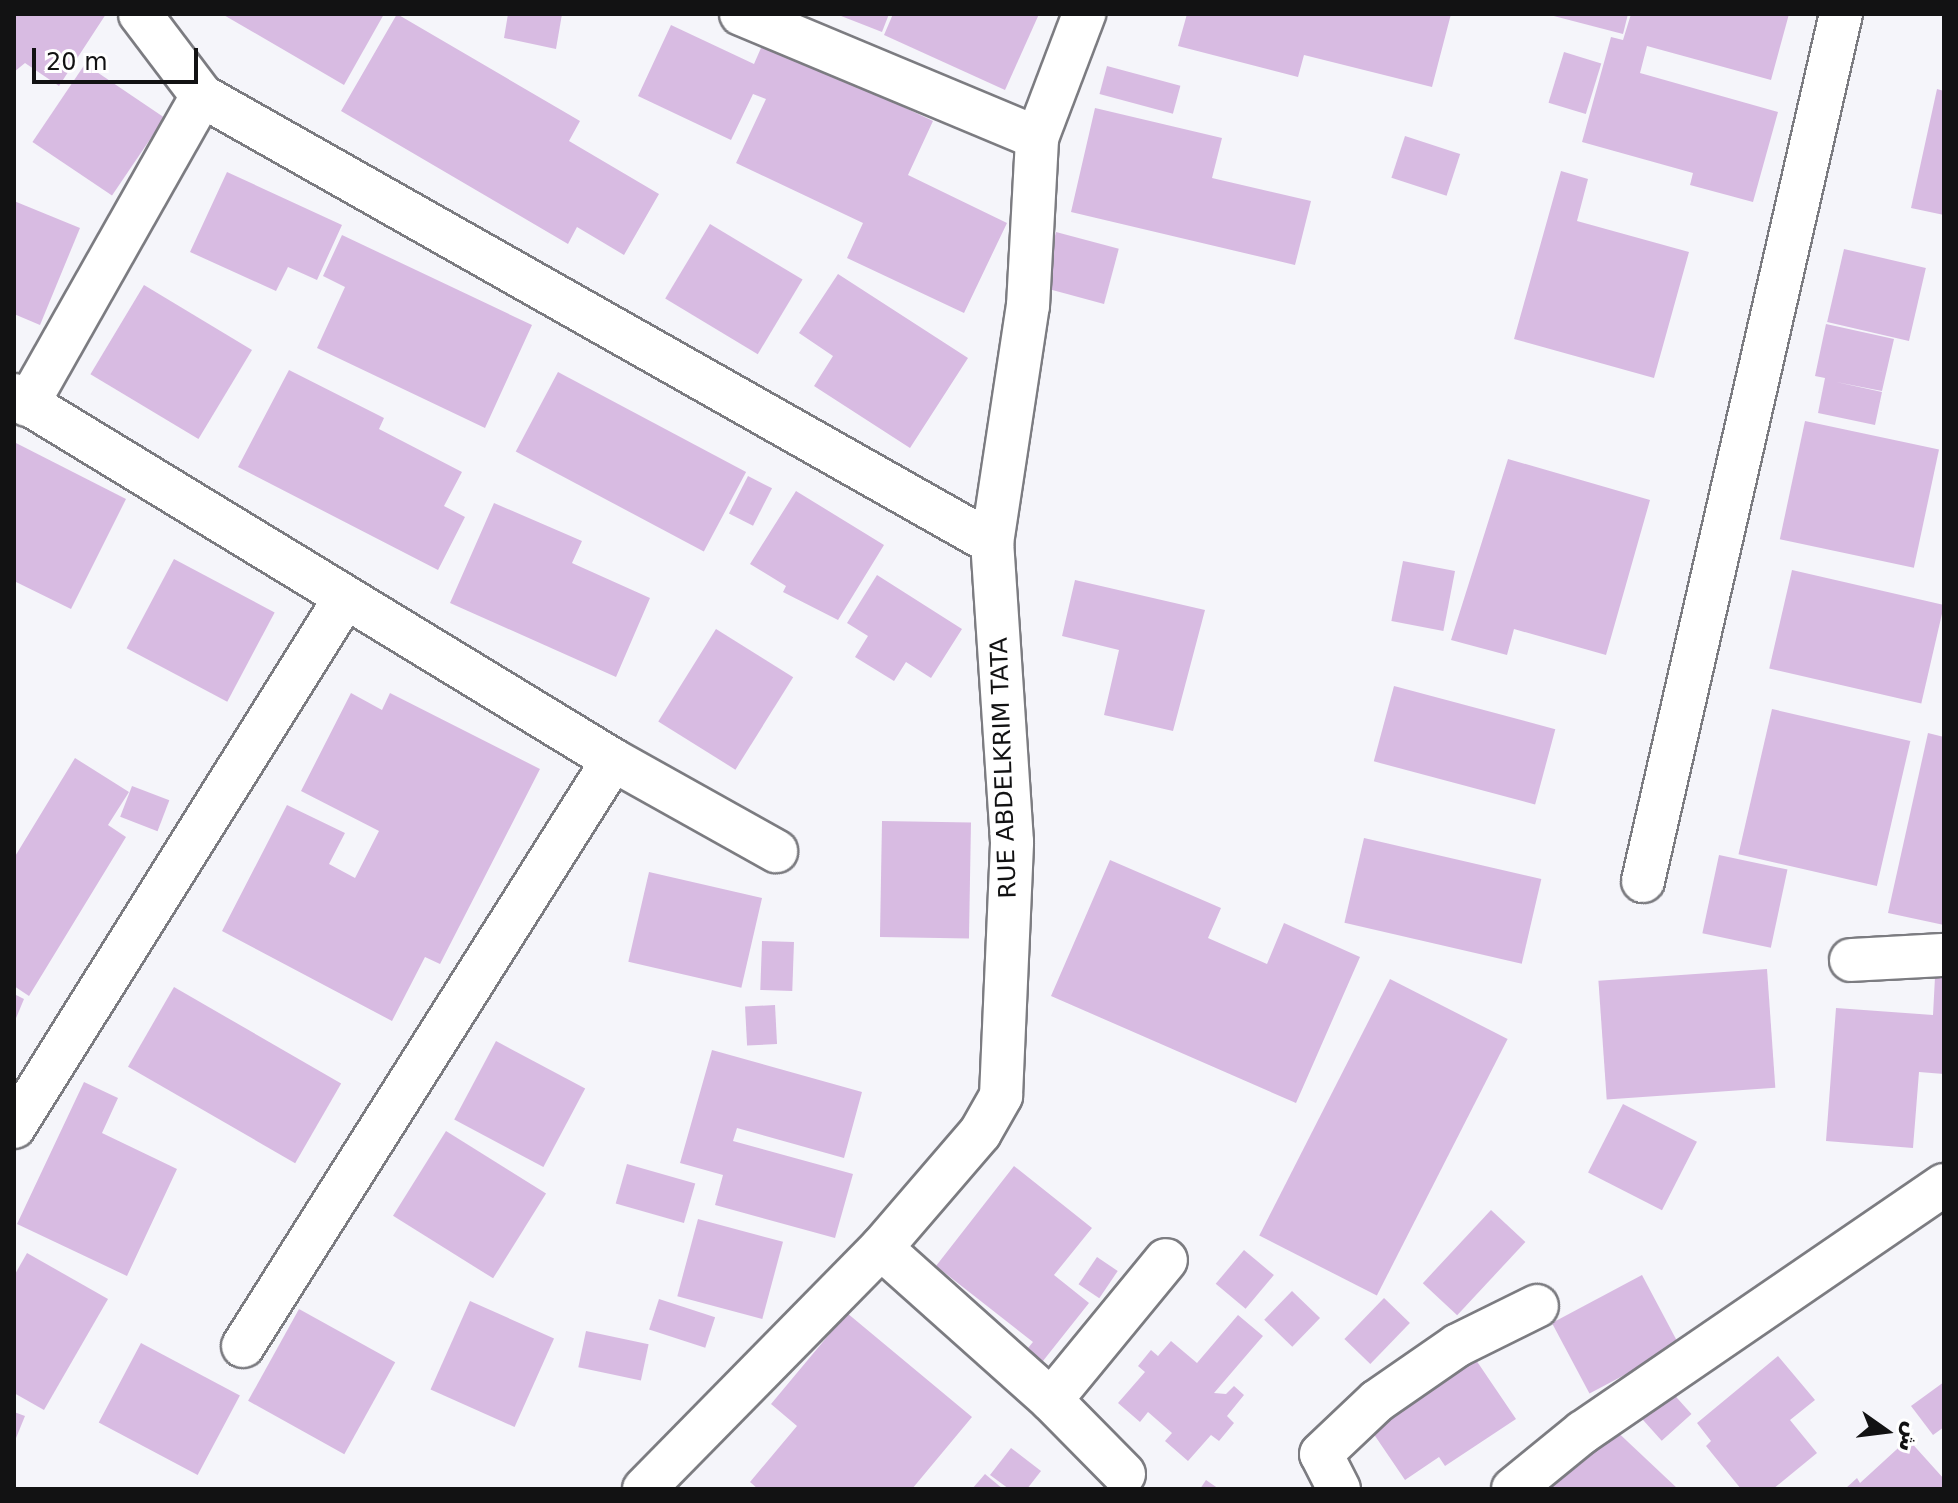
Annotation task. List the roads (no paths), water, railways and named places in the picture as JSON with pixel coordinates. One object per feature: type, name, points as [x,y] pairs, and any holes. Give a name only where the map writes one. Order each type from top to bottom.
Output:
[{"type":"street","points":[[140,14],[202,96],[992,543]]},
{"type":"street","points":[[741,14],[1037,138]]},
{"type":"street","name":"RUE ABDELKRIM TATA","points":[[644,1489],[881,1248],[980,1133],[1001,1096],[1012,842],[992,543],[1028,306],[1037,138],[1084,14]]},
{"type":"street","points":[[1643,881],[1841,14]]},
{"type":"street","points":[[202,96],[21,400],[613,760],[776,851]]},
{"type":"street","points":[[14,1127],[345,598]]},
{"type":"street","points":[[243,1346],[613,760]]},
{"type":"street","points":[[1851,960],[1944,955]]},
{"type":"street","points":[[1513,1489],[1583,1432],[1944,1185]]},
{"type":"street","points":[[881,1248],[1051,1400],[1124,1474]]},
{"type":"street","points":[[1051,1400],[1166,1260]]},
{"type":"street","points":[[1339,1489],[1321,1454],[1377,1401],[1458,1345],[1537,1306]]}]
